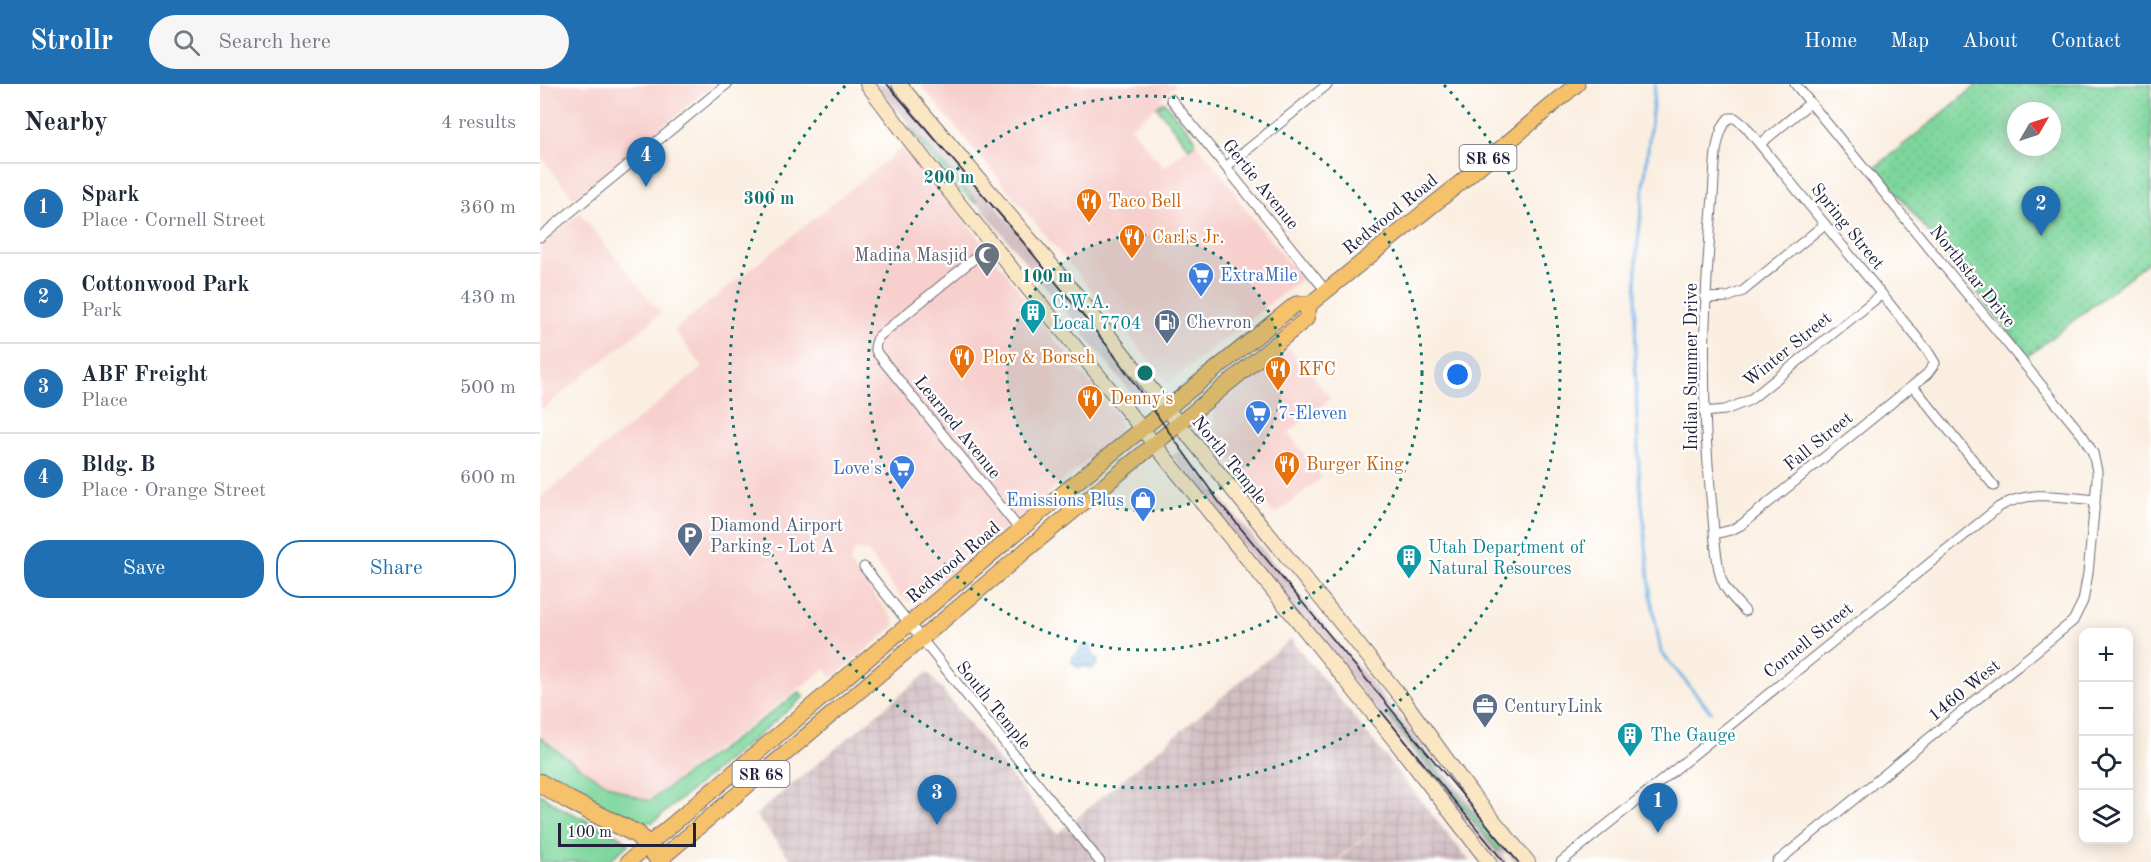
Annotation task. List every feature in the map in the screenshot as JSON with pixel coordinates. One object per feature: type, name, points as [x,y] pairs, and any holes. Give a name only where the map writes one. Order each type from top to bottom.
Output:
[{"type":"highway","points":[[540,783],[570,801],[637,834],[660,861]]},
{"type":"main road","points":[[867,84],[944,185],[1392,737],[1489,862]]},
{"type":"main road","name":"North Temple","points":[[899,84],[1080,299],[1405,702],[1471,793],[1527,862]]},
{"type":"main road","name":"Redwood Road","points":[[660,861],[920,640],[1306,319],[1310,304],[1578,84]]},
{"type":"main road","name":"Redwood Road","points":[[628,862],[1142,429],[1296,304],[1310,304]]},
{"type":"street","points":[[540,237],[727,84]]},
{"type":"street","points":[[1226,167],[1328,84]]},
{"type":"street","name":"Northstar Drive","points":[[1795,84],[2083,436],[2096,462],[2095,500]]},
{"type":"street","name":"Gertie Avenue","points":[[1170,99],[1326,291]]},
{"type":"street","points":[[1760,144],[1810,103]]},
{"type":"street","name":"Spring Street","points":[[1729,118],[1740,122],[1760,144],[1927,350],[1935,363]]},
{"type":"street","name":"Indian Summer Drive","points":[[1729,118],[1719,133],[1705,298],[1704,412],[1715,534],[1722,581],[1728,592],[1745,611]]},
{"type":"street","points":[[1705,298],[1728,297],[1743,291],[1825,225]]},
{"type":"street","name":"Learned Avenue","points":[[992,244],[891,326],[878,337],[875,343],[877,354],[1020,530]]},
{"type":"street","name":"Winter Street","points":[[1704,412],[1725,410],[1750,400],[1882,294]]},
{"type":"street","name":"Fall Street","points":[[1715,534],[1741,525],[1913,386],[1927,374],[1935,363]]},
{"type":"street","points":[[1913,386],[1994,486]]},
{"type":"street","name":"Cornell Street","points":[[1561,862],[1999,507],[2008,501],[2030,495],[2095,500]]},
{"type":"street","name":"1460 West","points":[[1777,862],[2073,621],[2079,612],[2085,590],[2095,500]]},
{"type":"street","name":"South Temple","points":[[864,567],[920,640],[1100,862]]},
{"type":"shaded area","points":[[540,84],[714,84],[574,199],[540,156]]},
{"type":"shaded area","points":[[875,84],[890,84],[979,185],[1150,399],[1140,404],[976,201]]},
{"type":"shaded area","points":[[920,84],[1177,84],[1161,99],[1233,189],[1240,203],[1302,279],[1168,383]],"holes":[[[1155,108],[1188,148],[1164,168],[1131,127]]]},
{"type":"shaded area","points":[[906,145],[1002,267],[1046,329],[1115,414],[1120,425],[1119,433],[998,536],[916,600],[907,600],[900,596],[868,552],[855,549],[849,563],[894,620],[894,627],[832,678],[825,669],[646,801],[572,767],[540,740],[540,498],[703,367],[674,330]]},
{"type":"shaded area","points":[[580,213],[661,314],[540,411],[540,246]]},
{"type":"shaded area","points":[[1289,348],[1331,398],[1288,433],[1322,477],[1275,515],[1215,439],[1213,409]]},
{"type":"shaded area","points":[[1182,450],[1372,684],[1521,862],[1515,862],[1507,852],[1502,856],[1507,862],[1500,862],[1199,492],[1172,455]],"holes":[[[1389,713],[1502,848],[1498,851],[1387,715]]]},
{"type":"shaded area","points":[[1291,639],[1470,862],[1336,862],[1407,802],[1334,862],[793,862],[755,815],[928,672],[1057,834]]},
{"type":"green space","points":[[1975,84],[2151,84],[2151,260],[2028,356],[1876,167],[1976,86]]},
{"type":"green space","points":[[1164,102],[1195,138],[1194,144],[1189,148],[1157,107]]},
{"type":"green space","points":[[909,126],[977,202],[975,203],[947,177]]},
{"type":"green space","points":[[800,692],[804,697],[653,822],[641,822],[611,813],[540,773],[540,737],[591,775],[619,790],[649,801]]},
{"type":"green space","points":[[1389,713],[1502,848],[1498,851],[1387,714]]},
{"type":"green space","points":[[540,794],[563,809],[621,837],[629,844],[607,862],[540,862]]},
{"type":"water","points":[[1087,643],[1092,646],[1092,653],[1098,661],[1092,669],[1086,666],[1078,667],[1072,662],[1072,657],[1078,653],[1082,645]]},
{"type":"waterway","points":[[1655,84],[1637,251],[1635,359],[1639,473],[1651,598],[1661,652],[1711,712]]},
{"type":"tram line","points":[[887,84],[1011,227],[1109,348],[1219,502],[1518,862]]},
{"type":"tram line","points":[[1381,711],[1504,862]]},
{"type":"place","name":"Bldg. B","points":[[646,187]]},
{"type":"place","name":"Taco Bell","points":[[1089,224]]},
{"type":"place","name":"Cottonwood Park","points":[[2041,236]]},
{"type":"place","name":"Carl's Jr.","points":[[1132,260]]},
{"type":"place","name":"Madina Masjid","points":[[987,278]]},
{"type":"place","name":"ExtraMile","points":[[1201,298]]},
{"type":"place","name":"C.W.A. Local 7704","points":[[1033,335]]},
{"type":"place","name":"Chevron","points":[[1167,345]]},
{"type":"place","name":"Plov & Borsch","points":[[962,380]]},
{"type":"place","name":"KFC","points":[[1278,392]]},
{"type":"place","name":"Denny's","points":[[1090,421]]},
{"type":"place","name":"7-Eleven","points":[[1258,436]]},
{"type":"place","name":"Burger King","points":[[1287,487]]},
{"type":"place","name":"Love's","points":[[902,491]]},
{"type":"place","name":"Emissions Plus","points":[[1143,523]]},
{"type":"place","name":"Diamond Airport Parking - Lot A","points":[[690,558]]},
{"type":"place","name":"Utah Department of Natural Resources","points":[[1409,580]]},
{"type":"place","name":"CenturyLink","points":[[1485,729]]},
{"type":"place","name":"The Gauge","points":[[1630,758]]},
{"type":"place","name":"ABF Freight","points":[[937,825]]},
{"type":"place","name":"Spark","points":[[1658,833]]}]
